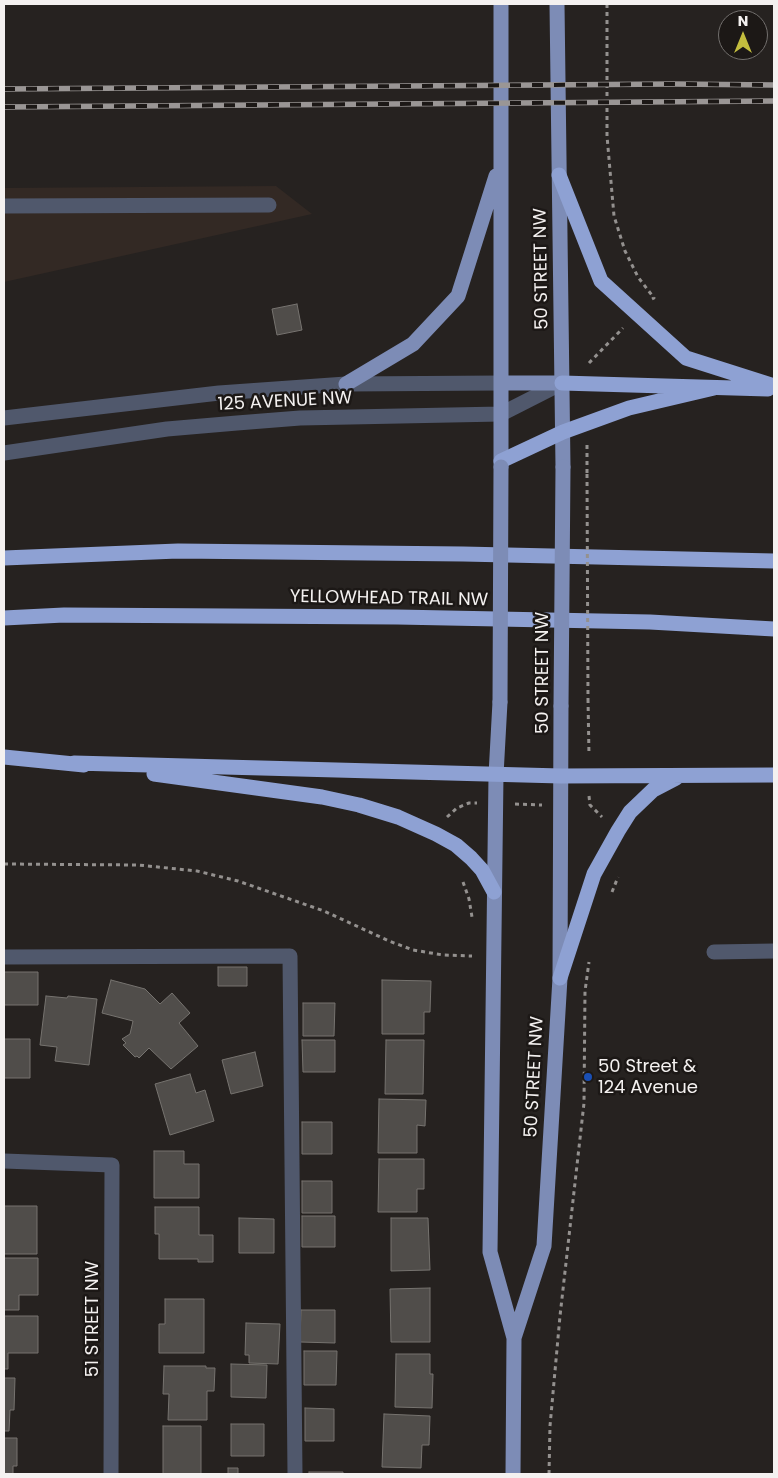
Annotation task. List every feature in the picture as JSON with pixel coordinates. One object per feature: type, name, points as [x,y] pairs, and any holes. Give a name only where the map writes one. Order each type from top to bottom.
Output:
[{"type":"highway","points":[[559,175],[601,281],[686,358],[774,386]]},
{"type":"highway","points":[[562,383],[774,390]]},
{"type":"highway","points":[[500,464],[563,432],[629,408],[714,388]]},
{"type":"highway","points":[[4,558],[178,551],[463,554],[774,561]]},
{"type":"highway","name":"YELLOWHEAD TRAIL NW","points":[[4,618],[64,616],[397,617],[650,622],[774,629]]},
{"type":"highway","points":[[4,757],[74,763],[287,791],[359,805],[398,817],[456,845],[472,858],[482,870],[494,892]]},
{"type":"highway","points":[[74,763],[496,775],[774,776]]},
{"type":"highway","points":[[560,978],[594,874],[618,830],[630,812],[653,790],[678,776]]},
{"type":"main road","name":"50 STREET NW","points":[[501,4],[500,702],[496,775],[490,1252],[514,1338],[513,1474]]},
{"type":"main road","name":"50 STREET NW","points":[[514,1338],[544,1246],[560,978],[563,432],[557,4]]},
{"type":"main road","points":[[346,384],[413,344],[458,296],[500,163]]},
{"type":"main road","points":[[501,383],[562,383]]},
{"type":"street","points":[[4,206],[268,205]]},
{"type":"street","name":"125 AVENUE NW","points":[[4,418],[219,393],[346,384],[501,383]]},
{"type":"street","name":"125 AVENUE NW","points":[[4,453],[167,429],[300,418],[501,414],[562,383]]},
{"type":"street","points":[[714,952],[774,951]]},
{"type":"street","points":[[4,956],[290,956],[295,1474]]},
{"type":"street","name":"51 STREET NW","points":[[4,1161],[112,1165],[111,1474]]},
{"type":"path","points":[[607,4],[607,120]]},
{"type":"path","points":[[587,474],[590,805],[618,830]]},
{"type":"path","points":[[4,864],[138,865],[197,871],[238,881],[324,911],[389,942],[413,950],[443,955],[472,956]]},
{"type":"path","points":[[609,898],[620,873]]},
{"type":"path","points":[[549,1474],[550,1426],[560,1316],[584,1103],[585,991],[589,959]]},
{"type":"shaded area","points":[[276,186],[312,214],[4,282],[4,188]]},
{"type":"building","points":[[297,304],[302,330],[277,335],[272,309]]},
{"type":"building","points":[[218,967],[247,967],[247,986],[218,986]]},
{"type":"building","points":[[4,972],[38,972],[38,1005],[4,1005]]},
{"type":"building","points":[[111,980],[145,989],[160,1004],[172,993],[190,1013],[179,1023],[198,1046],[171,1069],[149,1048],[139,1058],[135,1057],[123,1045],[126,1043],[122,1039],[130,1034],[133,1021],[102,1013]]},
{"type":"building","points":[[382,980],[431,981],[430,1012],[424,1012],[424,1034],[382,1034]]},
{"type":"building","points":[[46,996],[97,999],[89,1065],[55,1061],[57,1047],[40,1045]]},
{"type":"building","points":[[303,1003],[335,1003],[334,1036],[303,1036]]},
{"type":"building","points":[[4,1039],[30,1039],[30,1078],[4,1078]]},
{"type":"building","points":[[302,1040],[335,1040],[335,1072],[303,1072]]},
{"type":"building","points":[[386,1040],[424,1040],[423,1094],[385,1094]]},
{"type":"building","points":[[255,1052],[263,1086],[231,1094],[222,1060]]},
{"type":"building","points":[[190,1074],[196,1093],[205,1090],[214,1121],[170,1135],[155,1084]]},
{"type":"building","points":[[379,1099],[426,1100],[425,1126],[417,1125],[417,1153],[378,1153]]},
{"type":"building","points":[[302,1122],[332,1122],[332,1154],[302,1154]]},
{"type":"building","points":[[154,1151],[184,1151],[184,1164],[199,1164],[199,1198],[154,1198]]},
{"type":"building","points":[[379,1159],[424,1159],[424,1189],[417,1189],[417,1212],[378,1212]]},
{"type":"building","points":[[302,1181],[332,1181],[332,1213],[302,1213]]},
{"type":"building","points":[[4,1206],[37,1206],[37,1254],[4,1254]]},
{"type":"building","points":[[155,1207],[199,1207],[199,1235],[213,1235],[213,1262],[198,1262],[198,1259],[159,1259],[159,1234],[155,1234]]},
{"type":"building","points":[[302,1216],[335,1216],[335,1247],[302,1247]]},
{"type":"building","points":[[239,1218],[274,1219],[274,1253],[239,1253]]},
{"type":"building","points":[[391,1218],[428,1218],[430,1270],[391,1271]]},
{"type":"building","points":[[4,1258],[38,1258],[38,1295],[19,1295],[19,1310],[4,1310]]},
{"type":"building","points":[[430,1288],[430,1342],[391,1342],[390,1289]]},
{"type":"building","points":[[165,1299],[204,1299],[204,1353],[159,1353],[159,1324],[165,1324]]},
{"type":"building","points":[[301,1310],[335,1310],[335,1343],[300,1342]]},
{"type":"building","points":[[4,1316],[38,1316],[38,1353],[8,1353],[8,1369],[4,1369]]},
{"type":"building","points":[[246,1323],[280,1324],[278,1364],[249,1363],[249,1355],[245,1355]]},
{"type":"building","points":[[304,1351],[337,1351],[336,1385],[304,1385]]},
{"type":"building","points":[[396,1354],[430,1354],[430,1374],[433,1374],[432,1408],[395,1407]]},
{"type":"building","points":[[231,1364],[267,1365],[266,1398],[231,1397]]},
{"type":"building","points":[[164,1366],[206,1366],[206,1368],[215,1368],[214,1391],[207,1391],[207,1420],[168,1420],[169,1394],[163,1394]]},
{"type":"building","points":[[4,1378],[15,1378],[14,1410],[10,1410],[9,1431],[4,1431]]},
{"type":"building","points":[[305,1408],[334,1409],[334,1441],[305,1441]]},
{"type":"building","points":[[384,1414],[430,1416],[429,1445],[422,1445],[421,1468],[382,1467]]},
{"type":"building","points":[[231,1424],[264,1424],[264,1456],[231,1456]]},
{"type":"building","points":[[163,1426],[201,1426],[201,1474],[163,1474]]},
{"type":"building","points":[[4,1438],[17,1438],[17,1466],[13,1466],[13,1474],[4,1474]]},
{"type":"building","points":[[228,1468],[238,1468],[238,1474],[228,1474]]},
{"type":"building","points":[[309,1472],[343,1472],[343,1474],[309,1474]]},
{"type":"railway","points":[[4,89],[674,84],[774,85]]},
{"type":"railway","points":[[4,107],[774,101]]},
{"type":"place","name":"50 Street & 124 Avenue","points":[[588,1077]]}]
